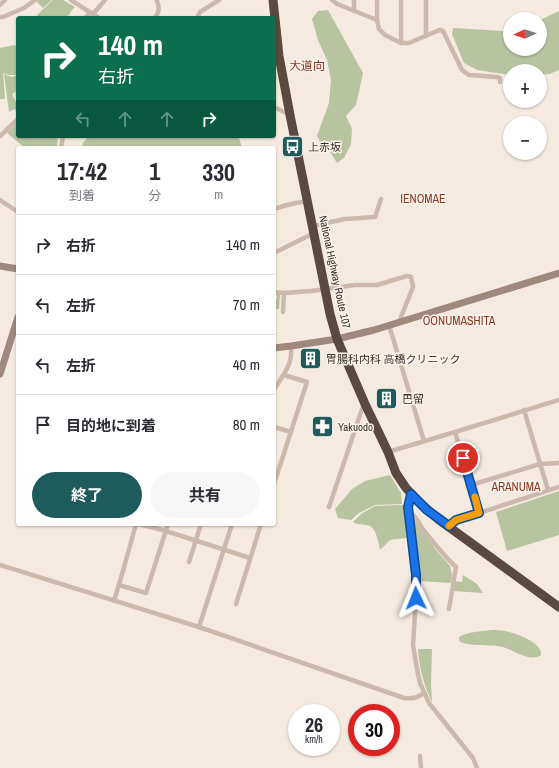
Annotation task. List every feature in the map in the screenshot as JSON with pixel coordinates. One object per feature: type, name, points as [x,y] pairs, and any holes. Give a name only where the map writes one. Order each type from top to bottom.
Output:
[{"type":"highway","name":"National Highway Route 107","points":[[273,0],[275,16]]},
{"type":"highway","name":"National Highway Route 107","points":[[276,28],[279,56],[290,115],[330,314],[338,339],[396,473],[411,494],[427,510],[559,607]]},
{"type":"street","points":[[0,5],[5,0]]},
{"type":"street","points":[[0,17],[24,8],[35,0]]},
{"type":"street","points":[[71,0],[96,16]]},
{"type":"street","points":[[88,16],[105,0]]},
{"type":"street","points":[[198,16],[200,12],[219,0]]},
{"type":"street","points":[[332,0],[338,4],[377,20]]},
{"type":"street","points":[[354,0],[354,10]]},
{"type":"street","points":[[377,0],[377,20],[379,29],[385,35],[401,43],[409,43],[437,31],[443,31],[462,70],[469,75],[497,77],[500,78],[500,82]]},
{"type":"street","points":[[401,0],[401,43]]},
{"type":"street","points":[[426,0],[426,36]]},
{"type":"street","points":[[156,16],[159,7],[157,1]]},
{"type":"street","points":[[276,108],[290,115]]},
{"type":"street","points":[[0,136],[16,121]]},
{"type":"street","points":[[0,200],[16,211]]},
{"type":"street","points":[[276,252],[313,229],[345,219],[375,217],[382,200]]},
{"type":"street","points":[[276,208],[308,201]]},
{"type":"street","points":[[0,266],[16,269]]},
{"type":"street","points":[[276,348],[338,339],[559,273]]},
{"type":"street","points":[[276,292],[284,293],[355,285],[377,285],[407,276],[411,277],[413,287],[399,322]]},
{"type":"street","points":[[283,312],[284,293]]},
{"type":"street","points":[[0,374],[16,323]]},
{"type":"street","points":[[389,325],[424,441]]},
{"type":"street","points":[[276,387],[286,371],[291,354],[290,346]]},
{"type":"street","points":[[276,478],[307,382],[284,375]]},
{"type":"street","points":[[388,452],[559,400]]},
{"type":"street","points":[[329,507],[365,404]]},
{"type":"street","points":[[524,410],[548,490]]},
{"type":"street","points":[[276,428],[291,432]]},
{"type":"street","points":[[455,432],[479,513]]},
{"type":"street","points":[[471,485],[540,464],[559,463]]},
{"type":"street","points":[[449,526],[456,520],[548,490],[559,488]]},
{"type":"street","points":[[411,494],[408,510],[416,575],[413,645],[417,669],[424,693],[429,703],[472,758],[477,768]]},
{"type":"street","points":[[408,510],[412,513],[445,558],[456,567],[449,609]]},
{"type":"street","points":[[114,601],[137,526]]},
{"type":"street","points":[[146,526],[250,558]]},
{"type":"street","points":[[119,585],[146,593],[167,526]]},
{"type":"street","points":[[189,562],[200,526]]},
{"type":"street","points":[[199,627],[231,526]]},
{"type":"street","points":[[236,604],[260,526]]},
{"type":"street","points":[[0,565],[199,627],[404,698],[416,698],[424,693]]},
{"type":"street","points":[[420,756],[421,768]]},
{"type":"green space","points":[[52,0],[43,8],[36,1]]},
{"type":"green space","points":[[53,0],[63,0],[75,7],[67,16],[37,15]]},
{"type":"green space","points":[[328,10],[363,73],[356,105],[346,116],[352,129],[351,144],[344,158],[337,163],[327,147],[320,142],[317,136],[329,103],[331,80],[327,60],[318,40],[312,19],[318,11]]},
{"type":"green space","points":[[559,11],[559,70],[549,74],[547,74],[547,64],[503,64],[503,74],[477,70],[464,63],[452,34],[453,28],[503,31],[503,56],[547,56],[547,17]]},
{"type":"green space","points":[[14,45],[16,46],[16,75],[3,73],[5,99],[0,99],[0,48]]},
{"type":"green space","points":[[4,74],[11,77],[16,76],[16,91],[12,94],[16,102],[16,111],[15,109],[9,112]]},
{"type":"green space","points":[[16,124],[16,138],[58,138],[57,146],[23,146],[7,133]]},
{"type":"green space","points":[[87,138],[239,138],[241,146],[82,146]]},
{"type":"green space","points":[[277,294],[280,294],[279,309],[276,309]]},
{"type":"green space","points":[[390,475],[401,493],[402,504],[375,505],[359,513],[351,520],[338,518],[335,509],[352,489],[365,481]]},
{"type":"green space","points":[[559,491],[559,535],[507,551],[496,512]]},
{"type":"green space","points":[[403,505],[406,538],[390,540],[381,549],[376,534],[372,528],[353,522],[361,514],[375,506]]},
{"type":"green space","points":[[411,515],[435,549],[450,566],[452,575],[451,583],[419,581]]},
{"type":"green space","points":[[463,575],[477,584],[483,593],[453,591],[455,581],[462,582]]},
{"type":"green space","points":[[501,630],[524,637],[536,645],[540,650],[541,655],[532,658],[503,647],[473,645],[459,641],[459,637],[467,634]]},
{"type":"green space","points":[[418,649],[432,649],[432,702],[422,676]]},
{"type":"slow traffic","points":[[449,526],[456,520],[479,513],[475,497]]},
{"type":"place","name":"上赤坂","points":[[292,147]]},
{"type":"place","name":"胃腸科内科 高橋クリニック","points":[[310,359]]},
{"type":"place","name":"巴留","points":[[387,399]]},
{"type":"place","name":"Yakuodo","points":[[323,427]]},
{"type":"district","name":"大道向","points":[[307,66]]},
{"type":"district","name":"IENOMAE","points":[[423,199]]},
{"type":"district","name":"OONUMASHITA","points":[[459,321]]},
{"type":"district","name":"ARANUMA","points":[[516,487]]},
{"type":"route","points":[[416,598],[416,575],[408,507],[411,494],[427,510],[449,526],[456,520],[479,513],[463,458]]}]
